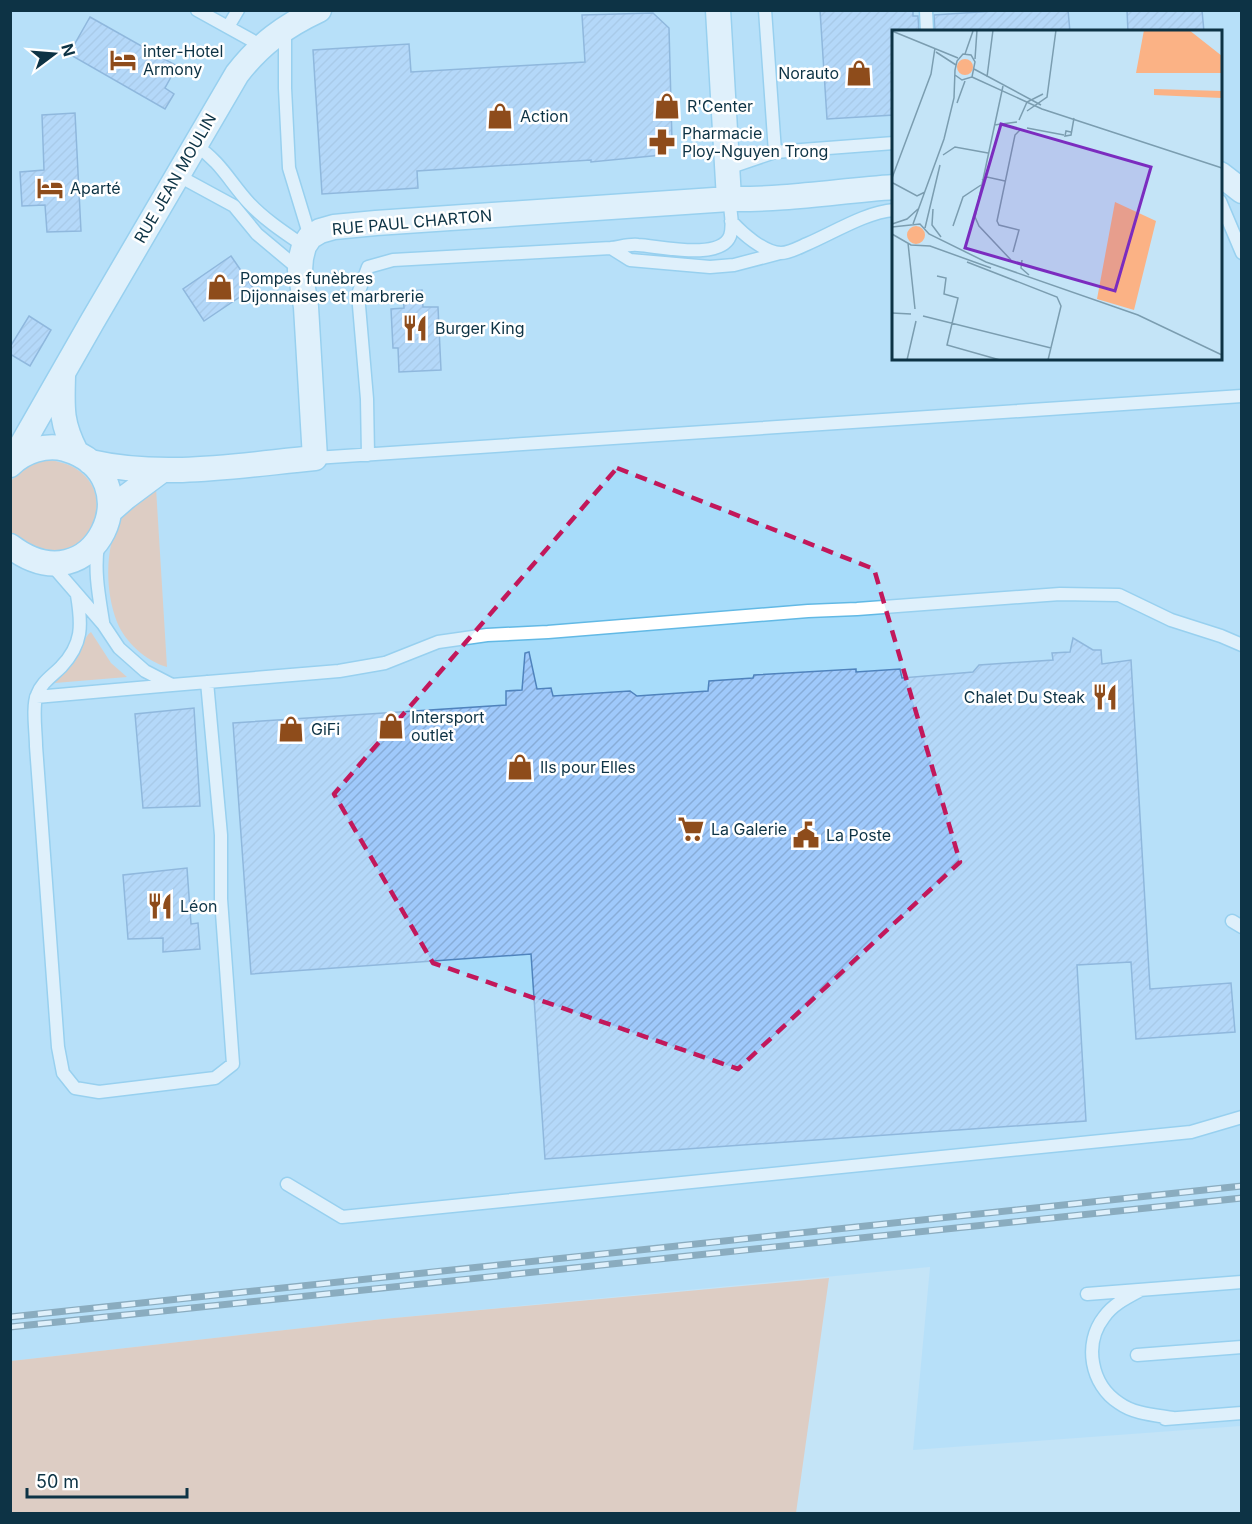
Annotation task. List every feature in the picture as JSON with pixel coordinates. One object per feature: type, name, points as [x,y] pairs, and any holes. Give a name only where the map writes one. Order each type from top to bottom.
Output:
[{"type":"street","name":"RUE JEAN MOULIN","points":[[11,463],[237,74],[262,46],[285,27],[319,10]]},
{"type":"street","points":[[719,11],[730,210]]},
{"type":"street","points":[[1222,175],[1242,191]]},
{"type":"street","name":"RUE PAUL CHARTON","points":[[307,242],[320,231],[334,227],[376,223],[730,210],[762,200],[892,188]]},
{"type":"street","points":[[11,463],[27,453],[43,448],[60,447],[83,457],[130,470],[161,471],[315,458],[306,307],[300,270],[307,242]]},
{"type":"street","name":"RUE JEAN MOULIN","points":[[63,374],[62,404],[66,431],[83,457],[102,476],[109,493],[110,511]]},
{"type":"street","points":[[10,566],[69,562],[85,554],[99,541],[110,511],[161,471]]},
{"type":"street","points":[[10,546],[25,557],[44,563]]},
{"type":"lane","points":[[197,10],[262,46]]},
{"type":"lane","points":[[228,27],[238,10]]},
{"type":"lane","points":[[765,10],[775,152]]},
{"type":"lane","points":[[926,10],[927,30]]},
{"type":"lane","points":[[285,27],[285,88],[290,168],[307,242]]},
{"type":"lane","points":[[728,168],[775,152],[892,143]]},
{"type":"lane","points":[[195,145],[210,155],[249,203],[267,220],[307,242]]},
{"type":"lane","points":[[177,175],[234,206],[257,234],[300,270]]},
{"type":"lane","points":[[1222,203],[1242,252]]},
{"type":"lane","points":[[369,455],[367,399],[358,294],[368,267],[393,260],[611,248],[635,244],[696,250],[710,249],[724,244],[730,235],[730,210]]},
{"type":"lane","points":[[730,210],[742,234],[780,253]]},
{"type":"lane","points":[[611,248],[630,260],[710,267],[734,265],[795,249],[870,216],[892,210]]},
{"type":"lane","points":[[315,458],[1242,396]]},
{"type":"lane","points":[[99,541],[96,558],[96,585],[103,624]]},
{"type":"lane","points":[[44,563],[77,594],[103,624],[119,648],[145,671],[172,685]]},
{"type":"lane","points":[[77,594],[81,618],[80,638],[60,668],[44,681],[36,697],[36,757],[58,1047],[63,1073],[75,1088],[99,1092],[215,1078],[234,1064],[221,899],[221,835],[207,682]]},
{"type":"lane","points":[[36,697],[339,671],[385,663],[438,642],[487,635],[1060,594],[1119,595],[1171,620],[1242,645]]},
{"type":"lane","points":[[287,1184],[342,1217],[1191,1132],[1242,1117]]},
{"type":"lane","points":[[1087,1294],[1242,1282]]},
{"type":"lane","points":[[1142,1290],[1112,1307],[1096,1330],[1092,1344],[1095,1371],[1109,1395],[1120,1404],[1133,1410],[1173,1418]]},
{"type":"lane","points":[[1137,1355],[1242,1347]]},
{"type":"lane","points":[[1144,1420],[1242,1413]]},
{"type":"highlighted area","points":[[617,468],[874,569],[960,862],[738,1069],[433,963],[334,794]]},
{"type":"shaded area","points":[[10,11],[1241,11],[1241,1426],[913,1450],[930,1267],[383,1319],[11,1361]]},
{"type":"shaded area","points":[[49,460],[75,468],[91,483],[97,501],[95,520],[86,537],[72,549],[54,554],[33,548],[17,540],[11,532],[10,522],[11,481],[28,467]]},
{"type":"shaded area","points":[[156,488],[167,667],[144,655],[125,637],[113,610],[108,569],[112,541],[122,517],[141,497]]},
{"type":"shaded area","points":[[91,632],[111,663],[127,677],[55,683],[53,680],[73,662]]},
{"type":"shaded area","points":[[829,1278],[796,1513],[11,1513],[11,1361],[383,1319]]},
{"type":"building","name":"Norauto","points":[[820,10],[913,10],[913,16],[918,16],[919,30],[892,30],[892,115],[827,119]]},
{"type":"building","points":[[1009,10],[1068,10],[1070,30],[935,30],[934,15]]},
{"type":"building","points":[[1127,10],[1202,10],[1204,30],[1128,30]]},
{"type":"building","points":[[653,13],[669,28],[672,141],[662,155],[591,162],[591,160],[417,171],[418,188],[322,194],[313,50],[409,44],[411,72],[585,62],[582,15]]},
{"type":"building","name":"inter-Hotel Armony","points":[[90,17],[177,66],[165,88],[174,94],[165,109],[69,54]]},
{"type":"building","name":"Aparté","points":[[75,113],[81,231],[47,232],[45,205],[22,206],[20,172],[44,170],[42,115]]},
{"type":"building","points":[[231,256],[253,288],[204,321],[183,289]]},
{"type":"building","name":"Burger King","points":[[422,290],[423,307],[438,307],[441,370],[399,372],[398,348],[393,348],[391,309],[404,308],[403,292]]},
{"type":"building","points":[[29,316],[51,330],[30,366],[10,354],[10,347]]},
{"type":"building","name":"La Galerie","points":[[1073,638],[1093,650],[1101,650],[1102,664],[1131,660],[1150,989],[1231,983],[1235,1032],[1136,1039],[1131,962],[1077,965],[1086,1121],[545,1159],[531,954],[251,974],[233,723],[506,705],[506,691],[522,690],[525,653],[529,652],[537,689],[551,688],[553,696],[630,691],[637,696],[708,691],[709,681],[753,678],[754,675],[856,669],[856,672],[900,669],[902,678],[973,672],[979,665],[1053,660],[1052,653],[1070,652]]},
{"type":"building","points":[[194,708],[200,806],[143,808],[135,714]]},
{"type":"building","name":"Léon","points":[[187,868],[191,924],[198,923],[200,949],[163,952],[163,938],[128,939],[123,875]]},
{"type":"railway","points":[[10,1317],[1242,1186]]},
{"type":"railway","points":[[10,1327],[1242,1198]]},
{"type":"place","name":"inter-Hotel Armony","points":[[123,60]]},
{"type":"place","name":"Norauto","points":[[859,73]]},
{"type":"place","name":"R'Center","points":[[667,106]]},
{"type":"place","name":"Action","points":[[500,116]]},
{"type":"place","name":"Pharmacie Ploy-Nguyen Trong","points":[[662,142]]},
{"type":"place","name":"Aparté","points":[[50,188]]},
{"type":"place","name":"Pompes funèbres Dijonnaises et marbrerie","points":[[220,287]]},
{"type":"place","name":"Burger King","points":[[415,328]]},
{"type":"place","name":"Chalet Du Steak","points":[[1105,697]]},
{"type":"place","name":"Intersport outlet","points":[[391,726]]},
{"type":"place","name":"GiFi","points":[[291,729]]},
{"type":"place","name":"Ils pour Elles","points":[[520,767]]},
{"type":"place","name":"La Galerie","points":[[691,829]]},
{"type":"place","name":"La Poste","points":[[806,835]]},
{"type":"place","name":"Léon","points":[[160,906]]}]
